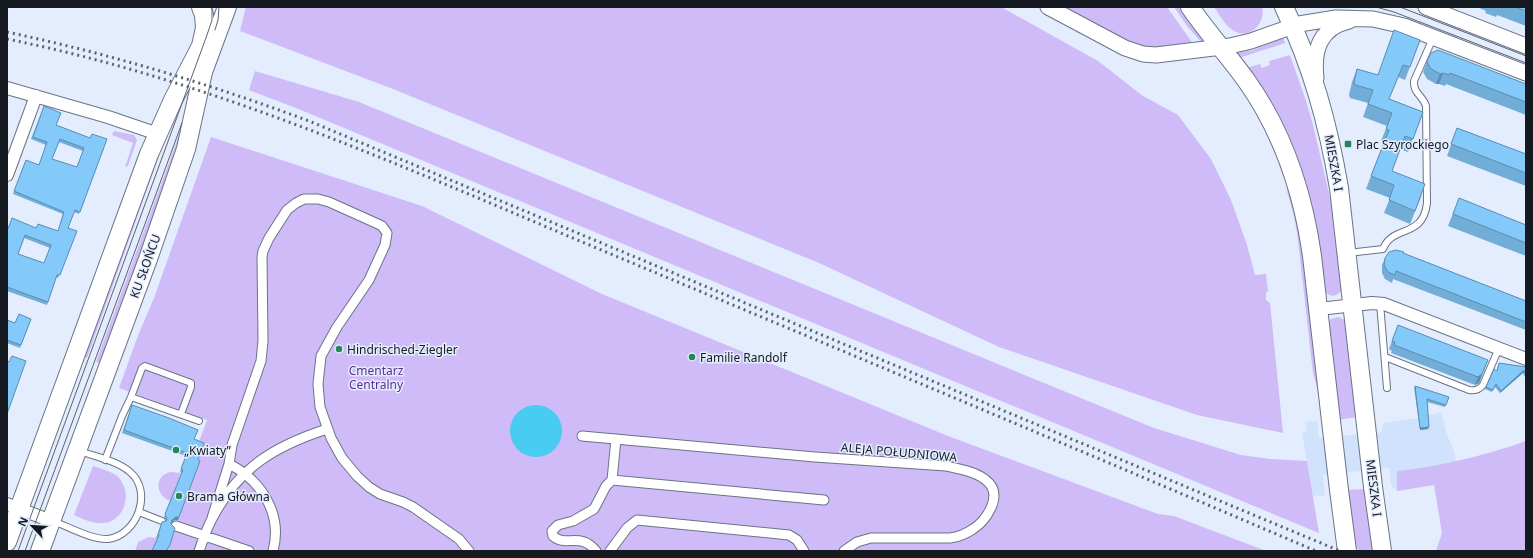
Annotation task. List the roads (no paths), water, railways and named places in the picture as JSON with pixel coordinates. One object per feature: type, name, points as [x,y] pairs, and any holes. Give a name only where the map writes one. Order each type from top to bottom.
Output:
[{"type":"main road","points":[[7,542],[13,506],[140,177],[177,93],[201,46],[205,28],[204,15],[201,7]]},
{"type":"main road","name":"KU SŁOŃCU","points":[[40,551],[145,266],[186,149],[203,72],[226,7]]},
{"type":"main road","points":[[1190,7],[1246,81],[1262,106],[1279,137],[1293,170],[1302,201],[1307,224],[1318,309],[1347,551]]},
{"type":"main road","name":"MIESZKA I","points":[[1284,7],[1316,85],[1328,127],[1334,157],[1347,253],[1373,487],[1382,551]]},
{"type":"street","points":[[1048,7],[1116,43],[1143,54],[1164,54],[1221,47],[1251,41],[1293,26],[1336,18],[1362,18],[1392,22],[1526,73]]},
{"type":"street","points":[[1426,7],[1526,46]]},
{"type":"street","points":[[1316,85],[1314,61],[1318,46],[1323,37],[1337,25],[1362,18]]},
{"type":"street","points":[[7,88],[108,117],[158,134]]},
{"type":"street","points":[[7,175],[36,96]]},
{"type":"street","points":[[199,551],[212,518],[229,464],[232,445],[262,354],[263,251],[274,230],[288,210],[296,203],[308,199],[318,199],[336,205],[378,224],[382,226],[387,233],[385,245],[369,280],[337,327],[321,356],[318,396],[327,429],[342,458],[366,484],[380,494],[402,502],[413,508],[459,539],[469,551]]},
{"type":"street","points":[[1318,309],[1380,303],[1526,359]]},
{"type":"street","points":[[212,518],[222,501],[244,473],[260,460],[285,445],[327,429]]},
{"type":"street","points":[[582,436],[616,439],[612,480],[606,486],[594,509],[573,520],[558,525],[552,531],[553,536],[557,539],[566,541],[581,540],[592,546],[596,551]]},
{"type":"street","name":"ALEJA POŁUDNIOWA","points":[[616,439],[815,457],[946,466],[982,477],[988,481],[993,490],[993,501],[988,514],[979,525],[962,535],[950,538],[871,538],[857,542],[844,551]]},
{"type":"street","points":[[229,464],[244,473],[262,490],[271,507],[276,531],[273,551]]},
{"type":"street","points":[[612,480],[824,500]]},
{"type":"street","points":[[13,506],[51,521]]},
{"type":"street","points":[[610,551],[627,528],[637,520],[789,535],[798,540],[804,551]]},
{"type":"street","points":[[176,526],[249,551]]},
{"type":"lane","points":[[1347,253],[1385,250],[1390,239],[1396,235],[1409,231],[1424,218],[1426,212],[1426,106],[1425,101],[1415,90],[1414,81],[1434,37]]},
{"type":"lane","points":[[1380,303],[1387,388]]},
{"type":"lane","points":[[1385,358],[1474,391],[1483,385],[1499,348]]},
{"type":"lane","points":[[106,460],[122,416],[132,397],[142,368],[145,366],[191,383],[191,387],[181,414]]},
{"type":"lane","points":[[132,397],[199,421]]},
{"type":"lane","points":[[51,521],[92,536],[107,539],[113,538],[124,532],[131,526],[139,512],[141,495],[140,488],[134,475],[123,467],[78,450]]},
{"type":"lane","points":[[139,512],[162,521]]},
{"type":"water","points":[[531,405],[541,405],[555,412],[562,426],[562,436],[555,450],[541,457],[531,457],[521,453],[514,446],[510,436],[510,426],[514,416],[521,409]]},
{"type":"tram line","points":[[18,551],[207,35],[212,20],[212,7]]},
{"type":"tram line","points":[[215,30],[218,20],[219,7]]},
{"type":"tram line","points":[[1376,7],[1394,12],[1526,63]]},
{"type":"tram line","points":[[1400,7],[1526,56]]},
{"type":"tram line","points":[[25,551],[182,123]]},
{"type":"railway","points":[[7,32],[84,50],[160,71],[272,107],[309,121],[1340,551]]},
{"type":"railway","points":[[7,39],[85,57],[161,78],[237,103],[311,130],[459,190],[1316,551]]},
{"type":"place","name":"Plac Szyrockiego","points":[[1348,144]]},
{"type":"place","name":"Hindrisched-Ziegler","points":[[339,349]]},
{"type":"place","name":"Familie Randolf","points":[[692,357]]},
{"type":"place","name":"„Kwiaty”","points":[[176,450]]},
{"type":"place","name":"Brama Główna","points":[[179,496]]},
{"type":"park label","name":"Cmentarz Centralny","points":[[376,377]]}]
